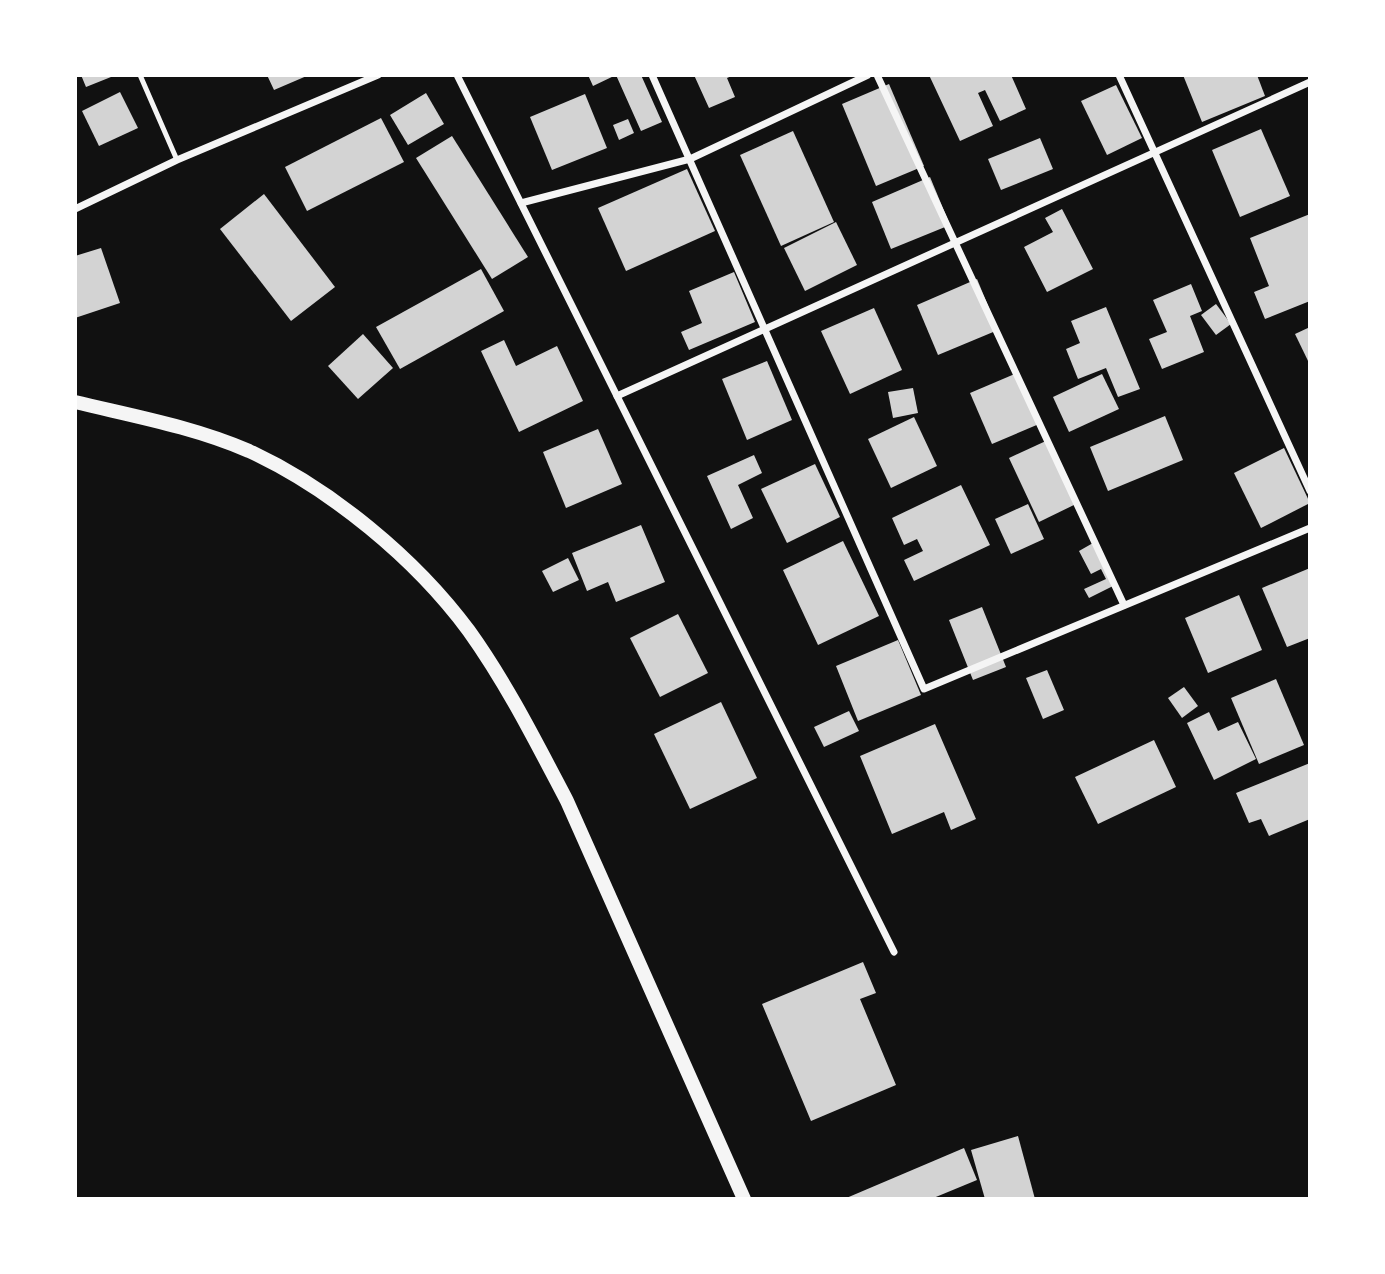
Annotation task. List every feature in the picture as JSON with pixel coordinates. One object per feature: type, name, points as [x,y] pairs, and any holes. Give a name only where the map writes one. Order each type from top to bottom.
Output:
[{"type":"main road","points":[[75,402],[190,430],[247,451],[300,477],[346,509],[386,544],[430,587],[468,631],[534,738],[567,801],[744,1199]]},
{"type":"street","points":[[75,209],[177,160],[378,75]]},
{"type":"street","points":[[457,75],[894,952]]},
{"type":"street","points":[[652,75],[924,689],[1310,528]]},
{"type":"street","points":[[521,204],[690,159],[868,75]]},
{"type":"street","points":[[877,75],[1124,605]]},
{"type":"street","points":[[1119,75],[1310,491]]},
{"type":"street","points":[[617,396],[1310,82]]},
{"type":"lane","points":[[140,75],[177,160]]},
{"type":"building","points":[[81,75],[116,75],[86,87]]},
{"type":"building","points":[[267,75],[309,75],[274,90]]},
{"type":"building","points":[[588,75],[616,75],[593,86]]},
{"type":"building","points":[[616,75],[641,75],[662,122],[641,131]]},
{"type":"building","points":[[694,75],[734,75],[727,78],[735,97],[709,108]]},
{"type":"building","points":[[929,75],[1011,75],[1026,109],[1000,121],[985,90],[978,93],[993,126],[960,141]]},
{"type":"building","points":[[1183,75],[1257,75],[1265,96],[1202,122]]},
{"type":"building","points":[[889,84],[924,166],[876,186],[842,104]]},
{"type":"building","points":[[1116,85],[1142,138],[1107,155],[1081,101]]},
{"type":"building","points":[[120,92],[138,128],[99,146],[82,111]]},
{"type":"building","points":[[426,93],[444,124],[408,145],[390,115]]},
{"type":"building","points":[[585,94],[607,148],[552,170],[530,117]]},
{"type":"building","points":[[381,118],[404,162],[307,211],[285,167]]},
{"type":"building","points":[[628,119],[634,133],[619,140],[613,125]]},
{"type":"building","points":[[1261,129],[1290,196],[1240,217],[1212,150]]},
{"type":"building","points":[[793,131],[834,222],[781,246],[740,155]]},
{"type":"building","points":[[452,136],[528,257],[492,279],[416,158]]},
{"type":"building","points":[[1040,138],[1053,169],[1001,190],[988,159]]},
{"type":"building","points":[[687,169],[715,231],[626,271],[598,208]]},
{"type":"building","points":[[930,177],[950,225],[891,249],[872,202]]},
{"type":"building","points":[[264,194],[335,287],[291,321],[220,229]]},
{"type":"building","points":[[1062,209],[1093,269],[1047,292],[1024,247],[1053,232],[1045,218]]},
{"type":"building","points":[[1310,214],[1310,301],[1265,319],[1254,292],[1269,286],[1250,238]]},
{"type":"building","points":[[836,222],[857,265],[805,291],[784,248]]},
{"type":"building","points":[[101,248],[120,303],[75,318],[75,256]]},
{"type":"building","points":[[481,269],[504,311],[400,369],[376,327]]},
{"type":"building","points":[[734,272],[755,322],[689,350],[681,332],[702,323],[689,291]]},
{"type":"building","points":[[977,279],[998,330],[938,355],[917,305]]},
{"type":"building","points":[[1191,284],[1202,311],[1190,316],[1204,352],[1162,369],[1149,339],[1167,332],[1153,300]]},
{"type":"building","points":[[1216,304],[1231,324],[1216,335],[1201,315]]},
{"type":"building","points":[[1106,307],[1140,389],[1118,397],[1106,368],[1078,379],[1066,349],[1080,343],[1071,321]]},
{"type":"building","points":[[874,308],[902,370],[850,394],[821,331]]},
{"type":"building","points":[[1310,327],[1310,365],[1295,334]]},
{"type":"building","points":[[363,334],[393,368],[358,399],[328,366]]},
{"type":"building","points":[[504,340],[516,366],[557,346],[583,401],[519,432],[481,351]]},
{"type":"building","points":[[767,361],[792,420],[747,440],[722,379]]},
{"type":"building","points":[[1017,373],[1039,424],[992,444],[970,393]]},
{"type":"building","points":[[1102,374],[1119,409],[1069,432],[1053,397]]},
{"type":"building","points":[[913,388],[918,413],[893,418],[888,392]]},
{"type":"building","points":[[1165,416],[1183,460],[1108,491],[1090,447]]},
{"type":"building","points":[[914,417],[937,466],[891,488],[868,439]]},
{"type":"building","points":[[598,429],[622,484],[566,508],[543,452]]},
{"type":"building","points":[[1048,440],[1078,503],[1039,522],[1009,458]]},
{"type":"building","points":[[1284,448],[1310,503],[1261,528],[1234,473]]},
{"type":"building","points":[[754,455],[762,473],[738,485],[753,518],[731,529],[707,476]]},
{"type":"building","points":[[815,464],[840,517],[787,543],[761,489]]},
{"type":"building","points":[[961,485],[990,545],[914,581],[904,560],[923,551],[917,539],[904,545],[892,518]]},
{"type":"building","points":[[1028,504],[1044,539],[1011,554],[995,519]]},
{"type":"building","points":[[641,525],[665,582],[616,602],[608,582],[587,591],[572,553]]},
{"type":"building","points":[[843,541],[879,616],[818,645],[783,570]]},
{"type":"building","points":[[1093,543],[1115,585],[1089,598],[1084,589],[1106,579],[1101,569],[1091,574],[1079,551]]},
{"type":"building","points":[[568,558],[579,580],[553,592],[542,571]]},
{"type":"building","points":[[1310,568],[1310,638],[1287,647],[1262,588]]},
{"type":"building","points":[[1239,595],[1262,650],[1208,673],[1185,618]]},
{"type":"building","points":[[982,607],[1006,667],[973,680],[949,620]]},
{"type":"building","points":[[678,614],[708,673],[660,697],[630,638]]},
{"type":"building","points":[[898,640],[921,695],[858,721],[836,666]]},
{"type":"building","points":[[1047,670],[1064,710],[1043,719],[1026,678]]},
{"type":"building","points":[[1276,679],[1304,745],[1259,764],[1231,698]]},
{"type":"building","points":[[1184,687],[1198,706],[1182,718],[1168,698]]},
{"type":"building","points":[[721,702],[757,778],[690,809],[654,734]]},
{"type":"building","points":[[849,711],[859,731],[824,747],[814,727]]},
{"type":"building","points":[[1209,712],[1218,731],[1238,722],[1256,759],[1214,780],[1187,723]]},
{"type":"building","points":[[935,724],[976,819],[951,830],[944,812],[892,834],[860,756]]},
{"type":"building","points":[[1154,740],[1176,787],[1098,824],[1075,777]]},
{"type":"building","points":[[1310,763],[1310,819],[1269,836],[1261,819],[1249,823],[1236,793]]},
{"type":"building","points":[[863,962],[876,993],[860,999],[896,1085],[811,1121],[762,1004]]},
{"type":"building","points":[[1018,1136],[1035,1199],[985,1199],[971,1150]]},
{"type":"building","points":[[964,1148],[977,1180],[931,1199],[844,1199]]}]
